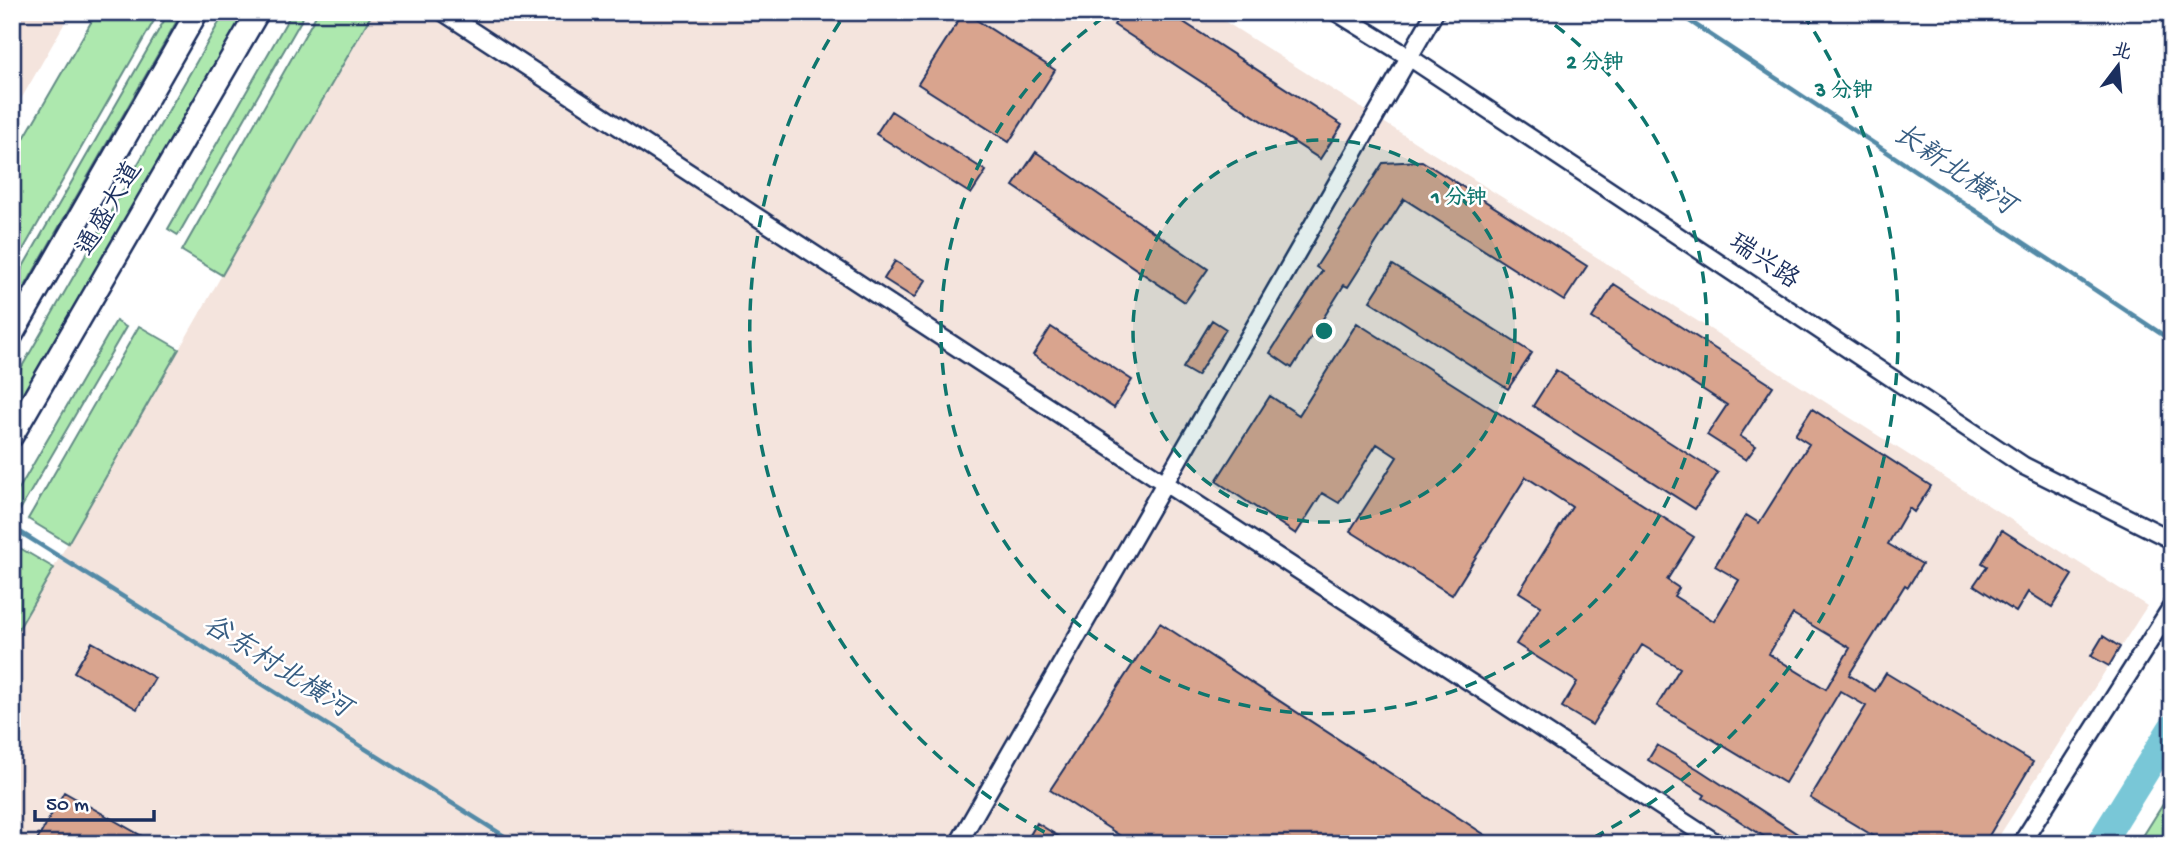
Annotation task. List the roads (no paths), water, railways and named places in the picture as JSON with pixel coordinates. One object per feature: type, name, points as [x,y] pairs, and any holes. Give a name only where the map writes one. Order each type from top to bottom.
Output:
[{"type":"main road","name":"通盛大道","points":[[12,335],[197,12]]},
{"type":"main road","name":"通盛大道","points":[[12,436],[258,12]]},
{"type":"street","points":[[443,12],[1718,844]]},
{"type":"street","name":"瑞兴路","points":[[1336,12],[1409,57],[2024,466],[2172,540]]},
{"type":"street","points":[[958,844],[1435,12]]},
{"type":"street","points":[[2021,844],[2172,606]]},
{"type":"waterway","name":"长新北横河","points":[[1676,12],[2172,341]]},
{"type":"waterway","name":"谷东村北横河","points":[[12,527],[517,844]]},
{"type":"waterway","points":[[2100,844],[2172,728]]}]
